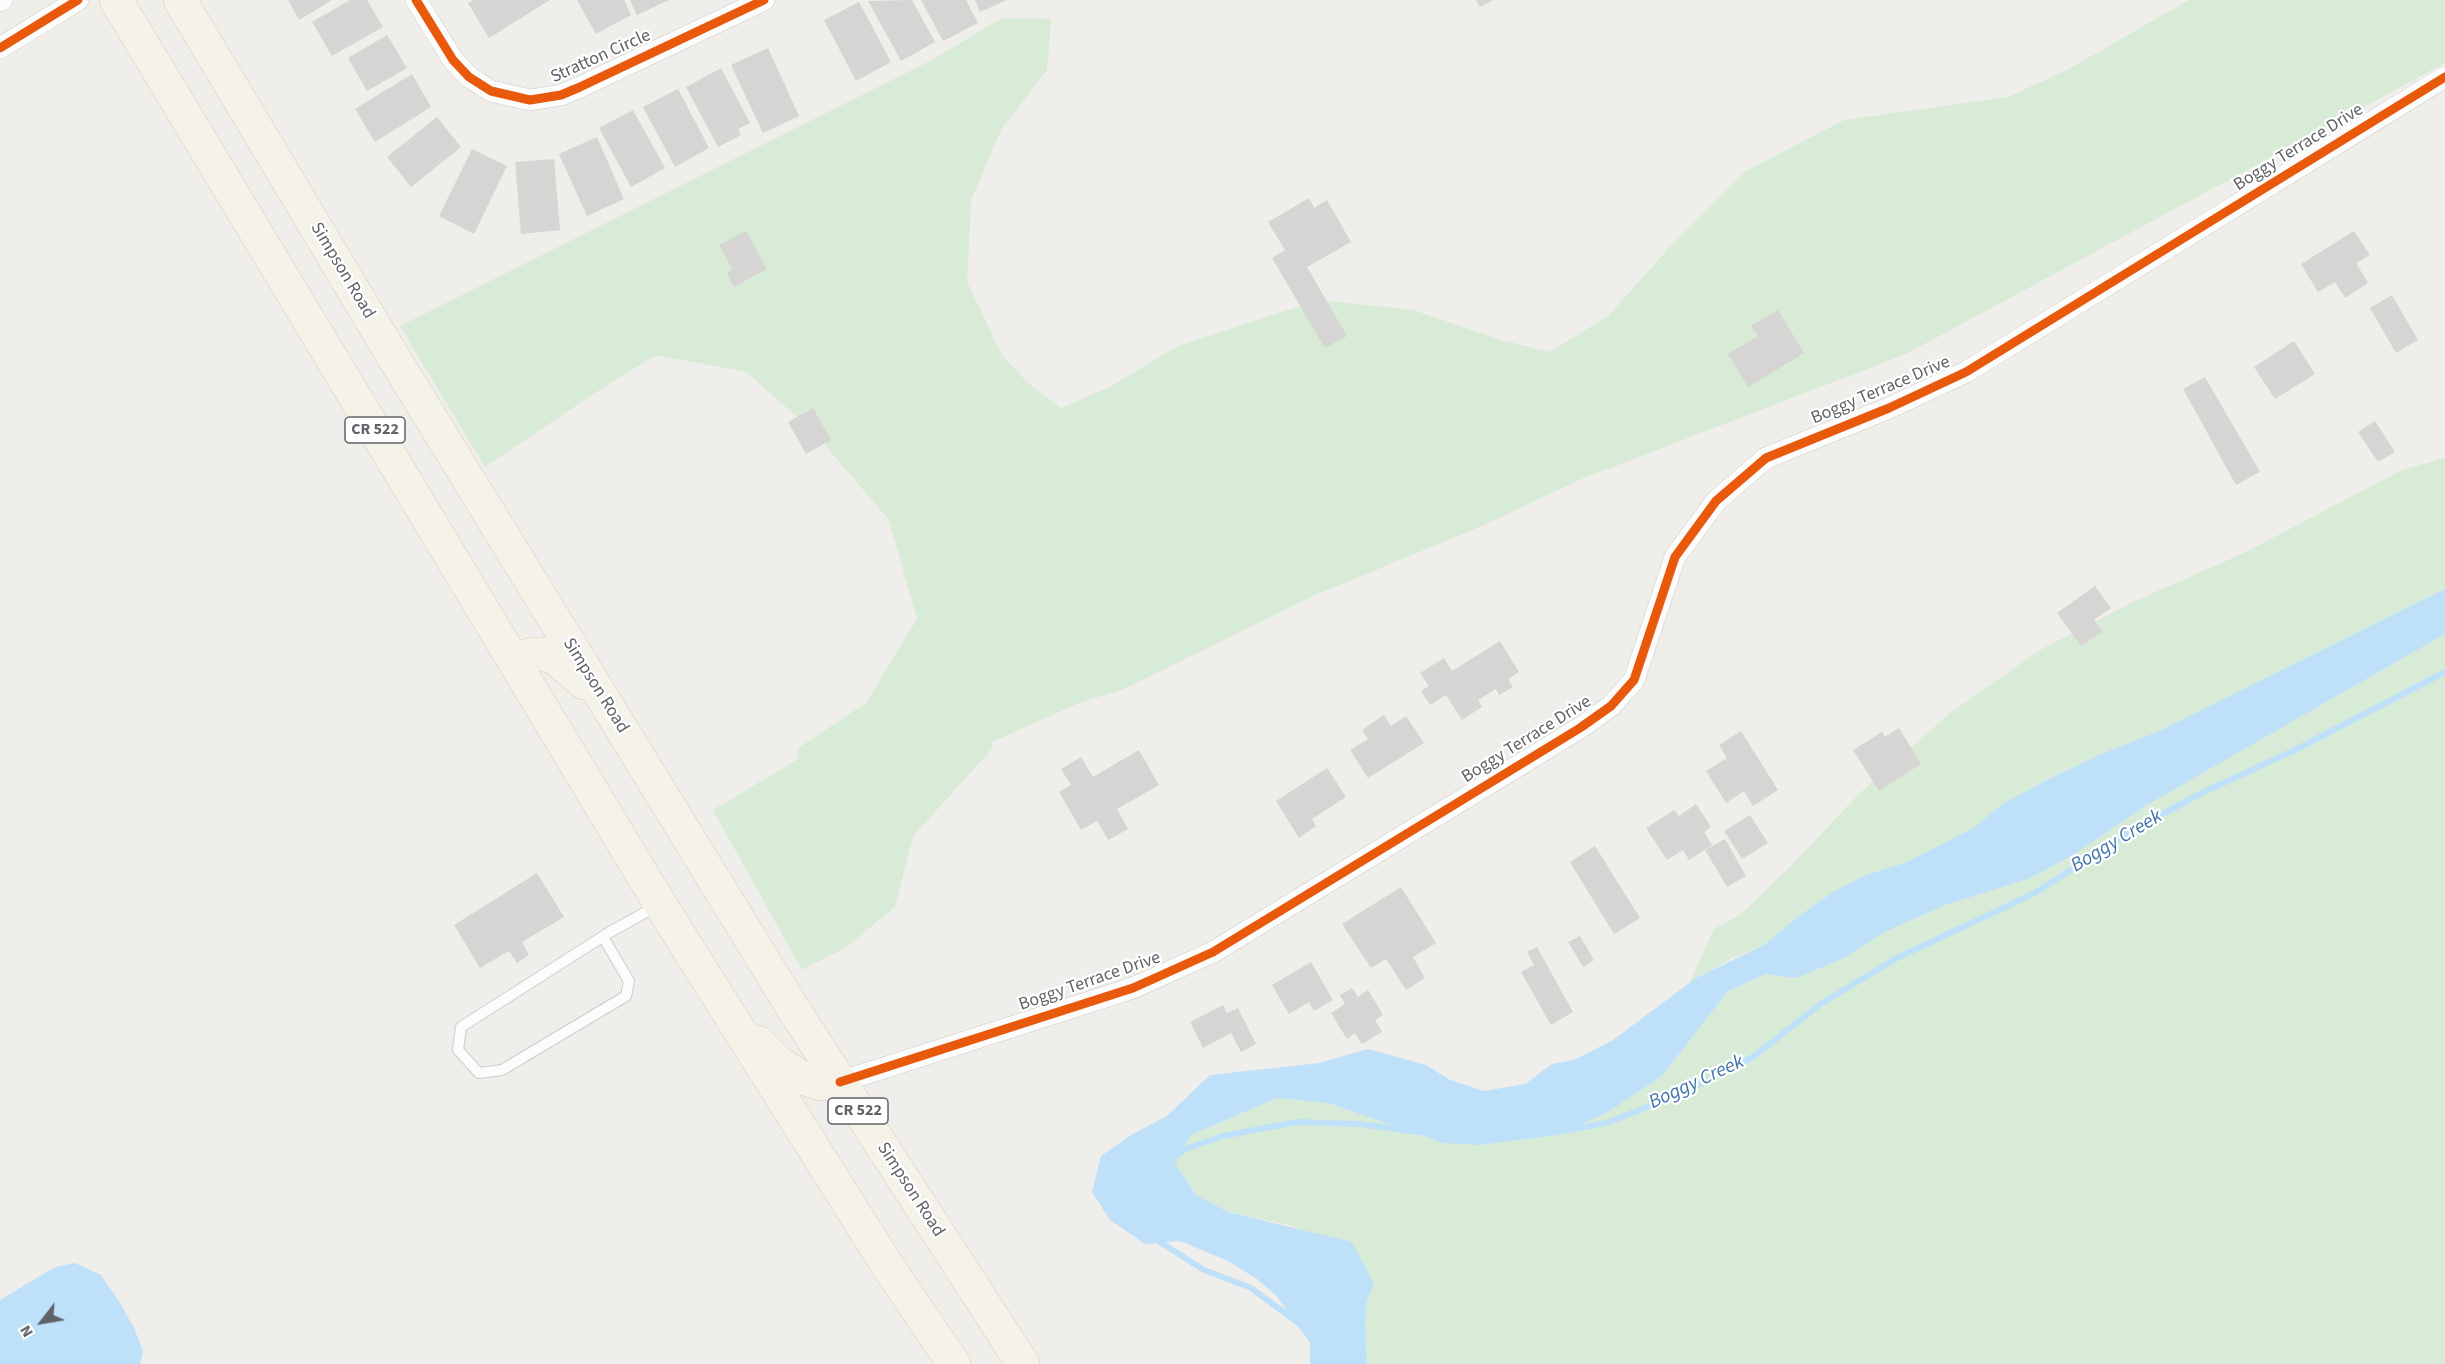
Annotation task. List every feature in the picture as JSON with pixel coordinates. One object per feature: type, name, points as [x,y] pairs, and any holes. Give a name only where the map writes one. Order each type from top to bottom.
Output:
[{"type":"main road","name":"CR 522","points":[[116,0],[660,904],[889,1268],[954,1364]]},
{"type":"main road","name":"Simpson Road","points":[[180,0],[394,358],[605,703],[840,1082],[1023,1364]]},
{"type":"main road","points":[[515,663],[529,655],[542,654],[555,658],[605,703]]},
{"type":"main road","points":[[718,998],[778,1062],[802,1077],[820,1084],[840,1082]]},
{"type":"street","points":[[0,48],[78,0]]},
{"type":"street","name":"Stratton Circle","points":[[416,0],[445,48],[469,77],[491,91],[531,100],[561,95],[580,87],[764,0]]},
{"type":"street","name":"Boggy Terrace Drive","points":[[840,1082],[1132,988],[1213,952],[1580,728],[1611,706],[1634,680],[1675,556],[1716,501],[1766,458],[1889,408],[1966,372],[2445,77]]},
{"type":"lane","points":[[603,937],[629,981],[626,996],[502,1070],[478,1073],[458,1050],[461,1027],[603,937],[660,904]]},
{"type":"green space","points":[[2189,0],[2445,0],[2445,63],[1906,354],[1579,480],[1482,526],[1315,595],[1124,689],[1079,703],[992,742],[992,749],[913,836],[895,907],[845,948],[802,970],[713,810],[798,759],[797,749],[866,703],[917,619],[889,520],[812,430],[746,372],[656,355],[485,467],[400,326],[930,61],[1002,18],[1051,19],[1047,70],[1002,128],[971,200],[967,282],[1002,355],[1028,383],[1061,408],[1110,387],[1178,346],[1319,300],[1413,310],[1498,339],[1550,352],[1608,316],[1669,248],[1746,171],[1844,120],[2008,97],[2067,70]]},
{"type":"green space","points":[[2445,458],[2445,589],[2157,732],[2101,754],[2047,780],[2004,803],[1973,828],[1907,862],[1866,875],[1836,890],[1800,915],[1764,945],[1732,958],[1690,982],[1714,929],[1740,915],[1790,867],[1858,795],[1950,713],[2040,650],[2135,601],[2244,553],[2402,470]]},
{"type":"green space","points":[[2445,634],[2445,1364],[1367,1364],[1365,1323],[1367,1301],[1374,1284],[1294,1226],[1228,1212],[1196,1195],[1174,1163],[1191,1135],[1277,1098],[1328,1103],[1443,1143],[1559,1135],[1608,1112],[1662,1076],[1728,991],[1766,974],[1796,977],[1844,958],[1885,932],[1945,905],[2028,879],[2070,857],[2147,805]]},
{"type":"water","points":[[2445,589],[2445,634],[2147,805],[2070,857],[2028,879],[1945,905],[1885,932],[1844,958],[1796,978],[1766,974],[1728,991],[1662,1076],[1608,1112],[1559,1135],[1478,1145],[1443,1143],[1328,1103],[1277,1098],[1191,1135],[1175,1163],[1196,1195],[1228,1212],[1352,1242],[1374,1284],[1367,1301],[1365,1323],[1367,1364],[1310,1364],[1310,1343],[1276,1295],[1257,1279],[1228,1261],[1180,1241],[1145,1244],[1110,1220],[1092,1192],[1101,1156],[1131,1135],[1167,1116],[1210,1075],[1319,1063],[1368,1049],[1426,1065],[1450,1080],[1484,1091],[1525,1084],[1552,1064],[1574,1060],[1613,1040],[1696,978],[1764,945],[1800,915],[1836,890],[1866,875],[1907,862],[1973,828],[2004,803],[2047,780],[2101,754],[2157,732]]},
{"type":"water","points":[[75,1263],[101,1275],[120,1303],[134,1328],[143,1351],[140,1364],[0,1364],[0,1300],[55,1267]]},
{"type":"building","points":[[288,0],[332,0],[299,20]]},
{"type":"building","points":[[350,0],[367,0],[383,27],[332,56],[312,22]]},
{"type":"building","points":[[473,0],[550,0],[489,38],[468,3]]},
{"type":"building","points":[[577,0],[624,0],[631,15],[596,34]]},
{"type":"building","points":[[630,0],[669,0],[637,15]]},
{"type":"building","points":[[912,0],[935,42],[901,61],[868,1]]},
{"type":"building","points":[[921,0],[966,0],[978,23],[943,41]]},
{"type":"building","points":[[975,0],[1007,0],[980,12]]},
{"type":"building","points":[[1476,0],[1493,0],[1480,7]]},
{"type":"building","points":[[859,2],[891,62],[856,81],[824,20]]},
{"type":"building","points":[[387,35],[407,68],[367,91],[348,58]]},
{"type":"building","points":[[768,48],[799,116],[763,133],[731,65]]},
{"type":"building","points":[[721,68],[750,123],[738,129],[741,135],[718,147],[686,87]]},
{"type":"building","points":[[412,74],[431,107],[375,142],[355,109]]},
{"type":"building","points":[[678,89],[709,148],[675,167],[643,107]]},
{"type":"building","points":[[633,110],[665,168],[631,187],[599,128]]},
{"type":"building","points":[[437,117],[461,147],[411,187],[387,157]]},
{"type":"building","points":[[597,137],[624,199],[587,216],[559,154]]},
{"type":"building","points":[[472,149],[507,166],[474,234],[439,216]]},
{"type":"building","points":[[554,159],[560,230],[521,234],[515,162]]},
{"type":"building","points":[[1309,198],[1314,208],[1327,200],[1351,242],[1307,267],[1347,336],[1325,348],[1272,258],[1285,250],[1268,222]]},
{"type":"building","points":[[746,231],[767,269],[734,287],[727,273],[733,270],[719,245]]},
{"type":"building","points":[[2354,231],[2370,255],[2356,263],[2368,283],[2345,298],[2335,282],[2318,292],[2301,264]]},
{"type":"building","points":[[2392,295],[2418,340],[2396,353],[2370,308]]},
{"type":"building","points":[[1778,310],[1804,353],[1748,387],[1728,354],[1758,336],[1751,326]]},
{"type":"building","points":[[2294,341],[2315,374],[2275,399],[2254,367]]},
{"type":"building","points":[[2205,377],[2260,472],[2236,485],[2183,389]]},
{"type":"building","points":[[813,408],[831,440],[806,454],[788,422]]},
{"type":"building","points":[[2375,421],[2395,452],[2378,462],[2358,432]]},
{"type":"building","points":[[2095,586],[2111,608],[2094,620],[2102,632],[2081,646],[2057,613]]},
{"type":"building","points":[[1500,641],[1519,672],[1508,679],[1513,687],[1499,695],[1496,689],[1478,700],[1482,707],[1462,720],[1446,695],[1430,705],[1421,691],[1429,686],[1420,673],[1444,658],[1452,671]]},
{"type":"building","points":[[1384,715],[1391,726],[1406,716],[1424,743],[1368,778],[1350,750],[1368,739],[1362,730]]},
{"type":"building","points":[[1899,728],[1921,764],[1879,791],[1853,750],[1882,732],[1885,737]]},
{"type":"building","points":[[1741,731],[1778,790],[1753,806],[1744,791],[1726,803],[1706,771],[1727,758],[1719,745]]},
{"type":"building","points":[[1139,750],[1159,785],[1117,809],[1128,829],[1108,840],[1097,821],[1081,830],[1059,792],[1071,785],[1061,769],[1081,757],[1093,777]]},
{"type":"building","points":[[1327,768],[1346,797],[1312,819],[1316,826],[1299,838],[1276,801]]},
{"type":"building","points":[[1696,804],[1711,827],[1704,832],[1712,845],[1689,860],[1683,850],[1667,860],[1646,828],[1674,810],[1679,816]]},
{"type":"building","points":[[1750,815],[1768,843],[1742,859],[1724,831]]},
{"type":"building","points":[[1725,839],[1746,876],[1727,887],[1705,850]]},
{"type":"building","points":[[1595,846],[1640,918],[1614,934],[1570,862]]},
{"type":"building","points":[[537,873],[564,917],[522,942],[529,955],[517,963],[509,951],[480,968],[454,925]]},
{"type":"building","points":[[1401,887],[1436,943],[1413,957],[1425,978],[1406,990],[1386,959],[1371,968],[1342,924]]},
{"type":"building","points":[[1580,936],[1594,960],[1583,967],[1568,942]]},
{"type":"building","points":[[1537,947],[1573,1012],[1551,1025],[1521,972],[1534,965],[1527,952]]},
{"type":"building","points":[[1311,962],[1333,1000],[1314,1011],[1309,1002],[1289,1014],[1272,985]]},
{"type":"building","points":[[1352,988],[1358,997],[1368,990],[1383,1015],[1375,1020],[1382,1032],[1362,1044],[1355,1033],[1347,1039],[1331,1013],[1345,1004],[1340,995]]},
{"type":"building","points":[[1223,1005],[1227,1013],[1238,1008],[1256,1044],[1241,1052],[1231,1033],[1203,1048],[1190,1022]]},
{"type":"waterway","name":"Boggy Creek","points":[[1564,1131],[1606,1123],[1676,1096],[1753,1057],[1822,1003],[1897,958],[2033,894],[2138,827],[2204,792],[2295,750],[2445,672]]},
{"type":"waterway","name":"Boggy Creek","points":[[1175,1156],[1188,1148],[1223,1136],[1297,1122],[1359,1124],[1419,1132]]},
{"type":"waterway","name":"Boggy Creek","points":[[1155,1239],[1204,1270],[1251,1288],[1300,1324]]},
{"type":"cycle path","points":[[0,48],[78,0]]},
{"type":"cycle path","points":[[416,0],[453,60],[469,77],[491,91],[530,100],[561,95],[580,87],[764,0]]},
{"type":"cycle path","points":[[840,1082],[1133,988],[1213,952],[1580,728],[1611,706],[1634,680],[1675,557],[1716,501],[1766,458],[1889,408],[1966,372],[2445,77]]}]
